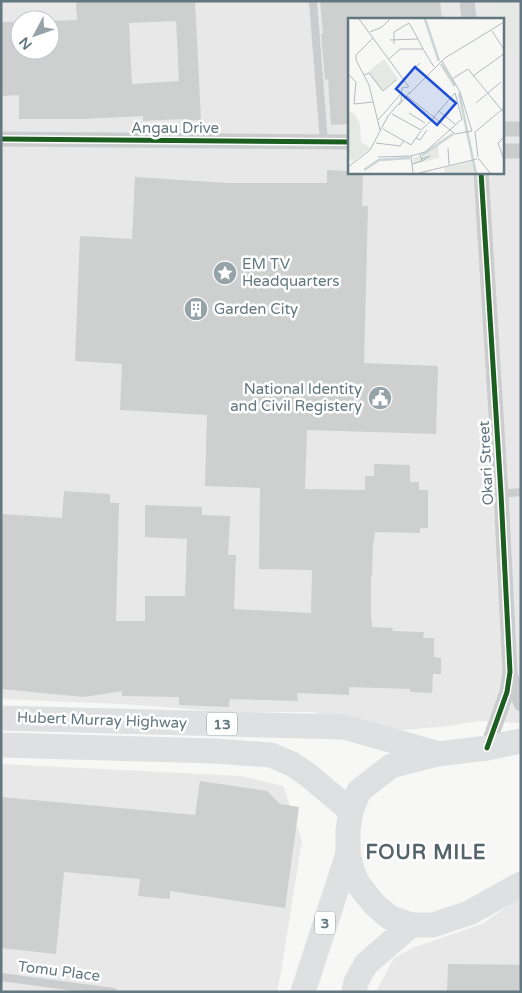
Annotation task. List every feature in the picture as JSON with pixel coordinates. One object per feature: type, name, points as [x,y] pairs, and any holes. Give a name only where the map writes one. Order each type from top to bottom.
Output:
[{"type":"highway","name":"Hubert Murray Highway","points":[[1,718],[344,727],[438,754]]},
{"type":"highway","name":"13","points":[[521,741],[487,748],[438,754],[391,766],[359,791],[351,810],[348,830],[348,854],[358,884],[374,904],[389,917],[411,925],[433,925],[469,913],[521,884]]},
{"type":"highway","name":"Hubert Murray Highway","points":[[1,745],[214,751],[271,755],[292,764],[308,774],[351,810]]},
{"type":"highway","name":"3","points":[[303,992],[348,854]]},
{"type":"highway","points":[[354,992],[356,982],[366,964],[411,925]]},
{"type":"street","points":[[467,1],[469,18]]},
{"type":"street","points":[[504,129],[521,129]]},
{"type":"street","name":"Angau Drive","points":[[1,140],[348,142]]},
{"type":"street","points":[[504,151],[521,151]]},
{"type":"street","name":"Okari Street","points":[[481,174],[510,672],[507,692],[487,748]]},
{"type":"street","name":"Okari Street","points":[[510,672],[521,704]]},
{"type":"lane","points":[[313,1],[324,142]]},
{"type":"lane","points":[[501,494],[521,492]]},
{"type":"lane","name":"Tomu Place","points":[[1,977],[112,992]]},
{"type":"shaded area","points":[[1,1],[521,1],[521,723],[478,721],[450,726],[372,730],[312,712],[228,712],[123,704],[1,699]]},
{"type":"shaded area","points":[[493,1],[515,1],[517,13],[494,13]]},
{"type":"shaded area","points":[[521,14],[521,54],[504,54],[504,18],[494,18],[494,15]]},
{"type":"shaded area","points":[[1,764],[241,776],[283,786],[302,840],[277,992],[1,992]]},
{"type":"shaded area","points":[[521,896],[521,992],[376,992],[394,958],[415,947],[482,924]]},
{"type":"building","points":[[76,1],[195,1],[201,120],[143,121],[143,116],[82,119],[19,119],[19,95],[1,96],[1,22],[10,22],[10,60],[60,60],[60,21],[77,20]],"holes":[[[176,21],[179,81],[132,84],[129,23]]]},
{"type":"building","points":[[320,1],[440,1],[442,18],[348,18],[348,124],[331,125],[328,79],[325,80],[321,34],[323,34]]},
{"type":"building","points":[[327,170],[348,171],[348,174],[363,174],[362,206],[368,206],[364,363],[438,366],[436,434],[307,430],[305,489],[365,490],[365,476],[374,476],[374,464],[410,465],[410,482],[419,482],[419,490],[428,490],[428,528],[420,528],[420,533],[375,532],[371,577],[371,620],[372,627],[393,628],[392,631],[424,632],[423,638],[434,638],[434,657],[441,658],[441,674],[433,674],[432,693],[410,692],[410,689],[349,687],[349,695],[297,693],[298,701],[230,699],[229,707],[179,705],[179,697],[122,696],[122,691],[84,697],[1,689],[1,514],[62,518],[64,491],[110,494],[110,503],[119,503],[116,621],[145,621],[145,596],[185,596],[187,539],[145,537],[145,505],[202,507],[202,515],[230,516],[228,555],[236,555],[234,609],[311,613],[312,570],[259,569],[260,488],[205,486],[207,415],[120,410],[122,364],[75,361],[80,236],[132,239],[135,177],[229,183],[327,183]]},
{"type":"building","points":[[200,781],[267,791],[280,804],[299,807],[285,908],[170,891],[170,899],[138,896],[140,879],[64,872],[56,954],[1,948],[1,797],[195,815]]},
{"type":"building","points":[[448,964],[521,965],[521,992],[447,992]]},
{"type":"cycle path","points":[[1,139],[348,142]]},
{"type":"cycle path","points":[[481,174],[510,672],[507,692],[487,748]]},
{"type":"place","name":"EM TV Headquarters","points":[[225,273]]},
{"type":"place","name":"Garden City","points":[[196,309]]},
{"type":"place","name":"National Identity and Civil Registery","points":[[380,398]]},
{"type":"district","name":"FOUR MILE","points":[[426,853]]}]
